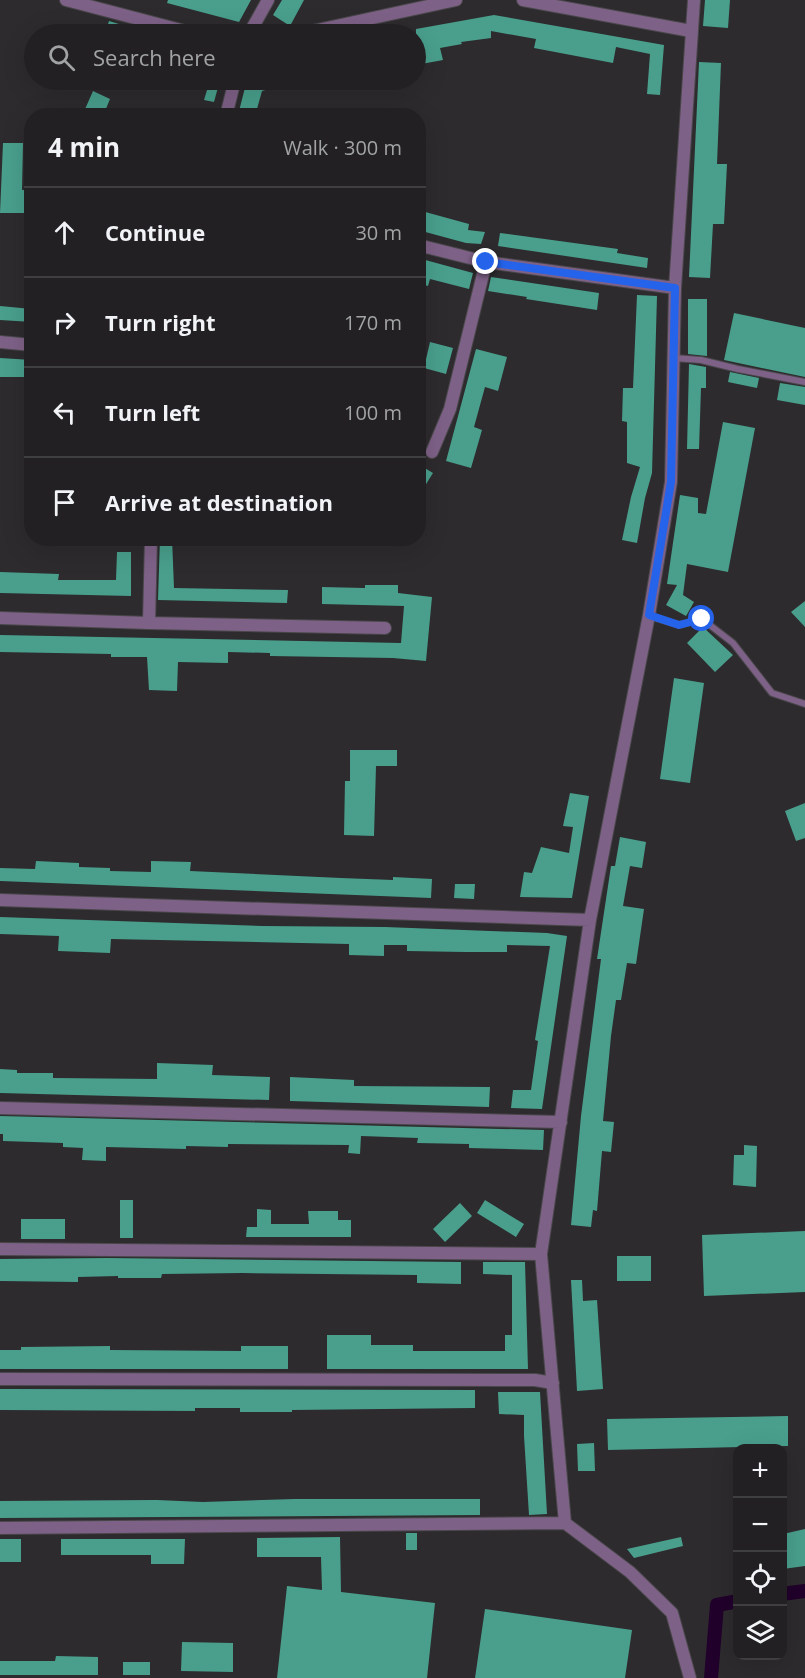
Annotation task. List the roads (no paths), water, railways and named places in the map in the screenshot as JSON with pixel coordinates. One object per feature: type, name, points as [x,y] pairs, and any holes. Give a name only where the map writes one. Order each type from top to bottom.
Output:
[{"type":"street","points":[[66,0],[158,24]]},
{"type":"street","points":[[255,24],[268,0]]},
{"type":"street","points":[[345,24],[456,0]]},
{"type":"street","points":[[523,0],[691,31]]},
{"type":"street","points":[[565,1523],[541,1254],[590,920],[649,615],[671,482],[675,288],[694,0]]},
{"type":"street","points":[[228,108],[232,90]]},
{"type":"street","points":[[426,247],[486,262],[675,288]]},
{"type":"street","points":[[432,452],[450,409],[486,262]]},
{"type":"street","points":[[0,342],[24,344]]},
{"type":"street","points":[[149,623],[151,546]]},
{"type":"street","points":[[0,618],[385,628]]},
{"type":"street","points":[[0,900],[590,920]]},
{"type":"street","points":[[0,1108],[561,1122]]},
{"type":"street","points":[[0,1249],[541,1254]]},
{"type":"street","points":[[0,1379],[534,1380],[553,1383]]},
{"type":"street","points":[[0,1528],[565,1523],[630,1572],[672,1613],[690,1678]]},
{"type":"lane","points":[[673,358],[701,360],[805,382]]},
{"type":"lane","points":[[649,615],[679,625],[702,619],[732,643],[772,693],[805,704]]},
{"type":"waterway","points":[[787,1593],[805,1591]]},
{"type":"waterway","points":[[711,1678],[717,1605],[733,1602]]}]
